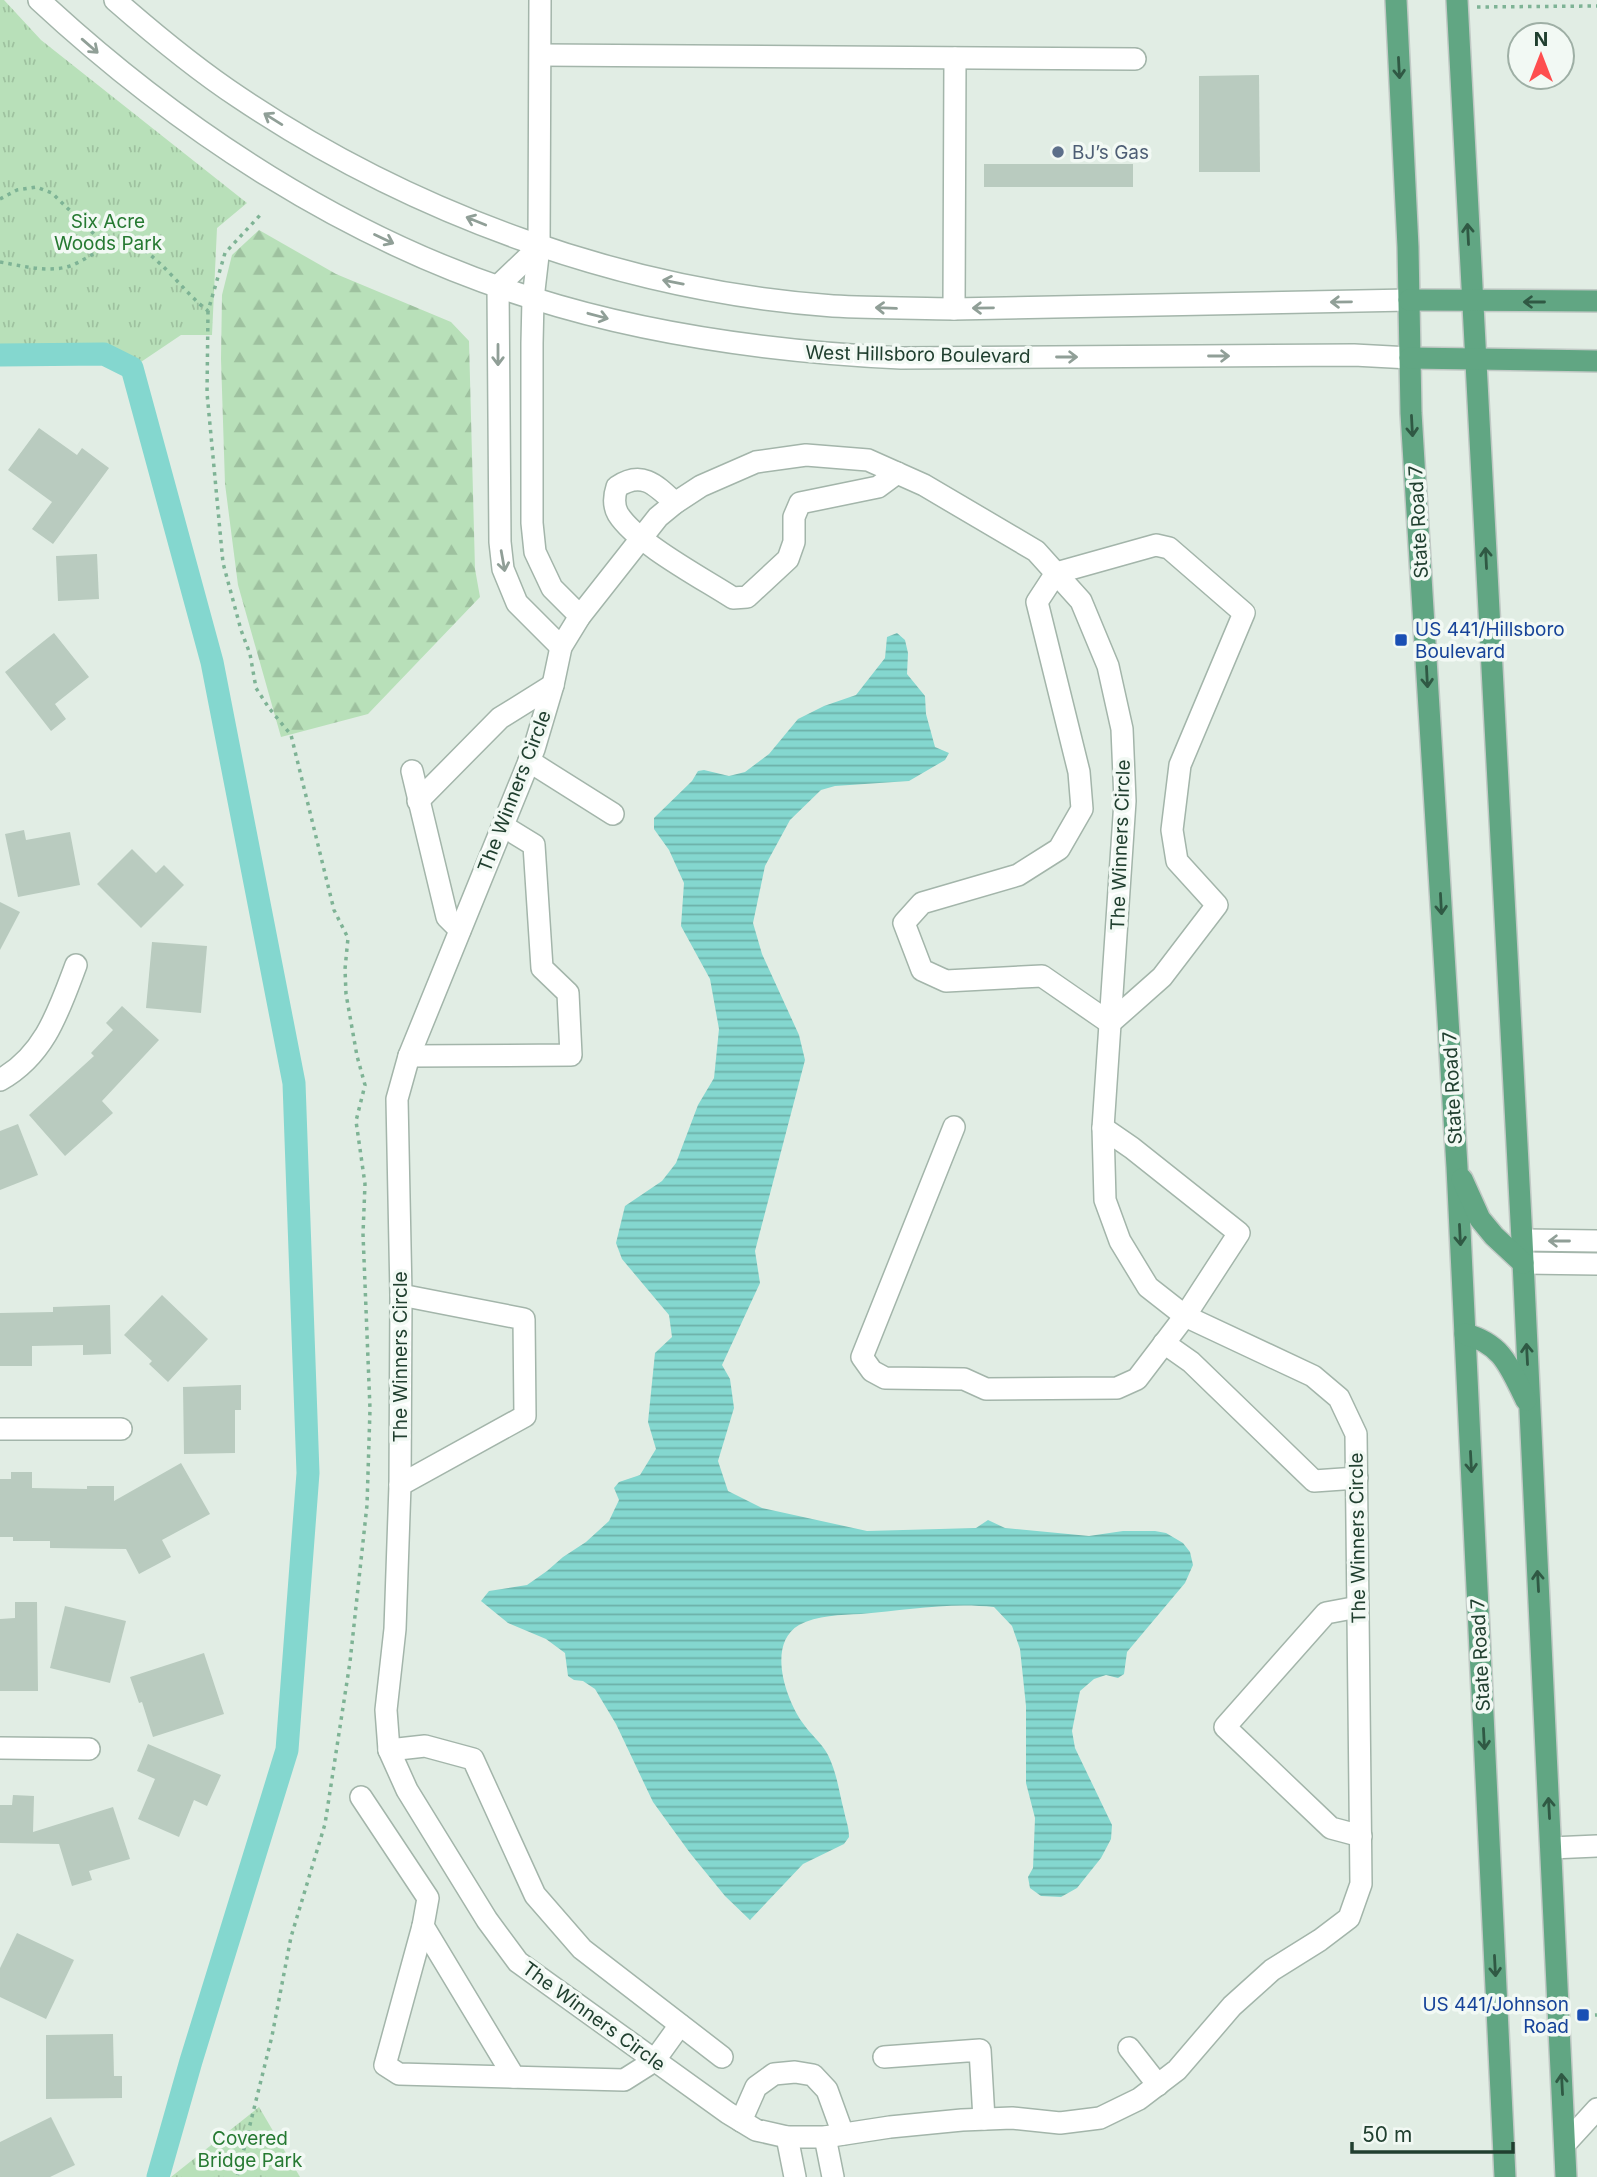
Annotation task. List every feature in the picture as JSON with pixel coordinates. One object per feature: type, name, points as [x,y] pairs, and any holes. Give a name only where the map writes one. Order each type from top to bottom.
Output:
[{"type":"main road","name":"State Road 7","points":[[1396,0],[1409,300],[1411,413],[1457,1167],[1505,2177]]},
{"type":"main road","points":[[1457,0],[1522,1240],[1566,2177]]},
{"type":"main road","points":[[1409,300],[1597,301]]},
{"type":"main road","name":"West Hillsboro Boulevard","points":[[1410,358],[1597,361]]},
{"type":"main road","points":[[1457,1167],[1480,1219],[1523,1263]]},
{"type":"main road","points":[[1465,1334],[1494,1346],[1508,1363],[1530,1408]]},
{"type":"street","name":"West Hillsboro Boulevard","points":[[39,0],[132,82],[266,175],[323,209],[369,232],[457,271],[533,299],[612,319],[719,341],[849,355],[901,358],[1354,355],[1410,358]]},
{"type":"street","points":[[115,0],[208,75],[282,125],[328,152],[420,198],[539,247],[657,279],[740,294],[832,306],[954,309],[1409,300]]},
{"type":"street","points":[[540,0],[539,247],[533,299],[534,552],[552,588],[580,616]]},
{"type":"street","points":[[541,55],[1135,60]]},
{"type":"street","points":[[954,309],[955,58]]},
{"type":"street","points":[[539,247],[498,286],[500,542],[503,569],[517,603],[561,647]]},
{"type":"street","name":"The Winners Circle","points":[[806,456],[868,460],[897,473],[924,485],[1036,551],[1081,601],[1108,666],[1122,729],[1125,801],[1103,1128],[1105,1200],[1120,1241],[1148,1287],[1185,1316],[1313,1376],[1339,1398],[1356,1434],[1361,1884],[1349,1918],[1272,1970],[1232,2006],[1177,2070],[1139,2099],[1100,2118],[1060,2123],[1012,2118],[984,2119],[890,2127],[834,2136],[787,2137],[756,2130],[741,2121],[519,1962],[487,1920],[407,1790],[389,1751],[386,1710],[395,1629],[400,1485],[401,1295],[397,1099],[409,1056],[529,761],[553,685],[561,647],[580,616],[641,538],[658,517],[675,503],[701,486],[756,462],[806,456]]},
{"type":"street","points":[[675,503],[656,484],[643,480],[628,480],[617,487],[613,499],[617,513],[641,538],[733,598],[747,597],[788,559],[794,542],[794,517],[800,503],[878,487],[897,473]]},
{"type":"street","points":[[500,493],[532,492]]},
{"type":"street","points":[[1156,545],[1169,548],[1244,613],[1180,765],[1172,830],[1177,861],[1217,905],[1162,977],[1110,1023],[1042,976],[946,981],[922,970],[904,923],[922,903],[1018,875],[1059,849],[1082,809],[1079,772],[1037,602],[1056,573],[1156,545]]},
{"type":"street","points":[[418,801],[500,718],[553,685]]},
{"type":"street","points":[[529,761],[613,814]]},
{"type":"street","points":[[412,771],[447,917],[460,930]]},
{"type":"street","points":[[409,1056],[571,1055],[569,993],[542,968],[534,845],[503,826]]},
{"type":"street","points":[[0,1080],[33,1052],[54,1023],[76,965]]},
{"type":"street","points":[[954,1127],[862,1357],[872,1370],[885,1378],[964,1379],[986,1389],[1117,1388],[1137,1379],[1185,1316],[1239,1233],[1103,1128]]},
{"type":"street","points":[[1522,1240],[1597,1241]]},
{"type":"street","points":[[1523,1263],[1597,1264]]},
{"type":"street","points":[[400,1485],[525,1416],[524,1319],[401,1295]]},
{"type":"street","points":[[1164,1343],[1191,1362],[1314,1482],[1357,1478]]},
{"type":"street","points":[[0,1429],[121,1429]]},
{"type":"street","points":[[1358,1607],[1326,1613],[1225,1727],[1331,1828],[1361,1836]]},
{"type":"street","points":[[389,1751],[425,1746],[473,1759],[534,1895],[582,1949],[722,2057]]},
{"type":"street","points":[[0,1748],[89,1749]]},
{"type":"street","points":[[361,1797],[428,1898],[423,1926],[385,2065],[399,2074],[624,2080],[654,2061],[680,2025]]},
{"type":"street","points":[[1551,1848],[1597,1846]]},
{"type":"street","points":[[423,1926],[514,2077]]},
{"type":"street","points":[[1129,2048],[1158,2085]]},
{"type":"street","points":[[884,2057],[980,2050],[984,2119]]},
{"type":"street","points":[[741,2121],[756,2087],[774,2074],[795,2072],[813,2075],[827,2090],[834,2136],[833,2177]]},
{"type":"street","points":[[1565,2144],[1597,2109]]},
{"type":"street","points":[[787,2137],[795,2177]]},
{"type":"path","points":[[1502,7],[1597,6]]},
{"type":"path","points":[[0,199],[17,190],[36,187],[52,192],[95,235],[113,243],[128,242],[145,252],[208,311]]},
{"type":"path","points":[[237,2177],[272,2036],[291,1937],[325,1824],[350,1661],[366,1518],[370,1409],[363,1234],[365,1184],[356,1121],[365,1085],[346,994],[348,938],[334,910],[290,735],[256,688],[250,654],[223,563],[208,393],[208,311],[225,253],[263,212]]},
{"type":"path","points":[[0,262],[48,269],[67,267],[88,259],[113,243]]},
{"type":"green space","name":"Six Acre Woods Park","points":[[0,0],[4,0],[41,40],[247,203],[217,228],[212,335],[181,335],[132,368],[104,354],[0,355]]},
{"type":"green space","points":[[259,230],[336,274],[451,322],[469,341],[475,569],[480,597],[368,714],[281,737],[238,585],[225,484],[222,295],[232,255]]},
{"type":"green space","name":"Covered Bridge Park","points":[[259,2107],[300,2177],[171,2177]]},
{"type":"water","points":[[897,633],[905,640],[908,653],[907,674],[925,696],[926,714],[935,747],[949,753],[945,760],[909,781],[835,786],[821,790],[790,820],[765,866],[753,923],[762,954],[799,1035],[805,1060],[755,1251],[760,1283],[722,1365],[730,1379],[734,1408],[718,1461],[728,1491],[762,1508],[867,1531],[976,1528],[988,1520],[1005,1528],[1089,1536],[1123,1531],[1155,1531],[1166,1533],[1183,1543],[1190,1552],[1193,1565],[1185,1583],[1127,1652],[1124,1674],[1118,1678],[1106,1675],[1094,1679],[1080,1691],[1072,1731],[1075,1748],[1112,1825],[1111,1839],[1101,1858],[1077,1888],[1061,1897],[1041,1896],[1030,1888],[1028,1877],[1033,1868],[1035,1818],[1026,1783],[1026,1706],[1020,1649],[1012,1626],[994,1607],[944,1606],[837,1615],[813,1619],[799,1625],[789,1634],[781,1657],[785,1685],[802,1722],[822,1746],[831,1762],[849,1837],[844,1844],[803,1864],[750,1920],[725,1896],[653,1802],[616,1724],[595,1689],[568,1676],[565,1653],[546,1639],[508,1623],[481,1601],[489,1591],[527,1585],[586,1542],[609,1521],[619,1500],[614,1488],[619,1482],[640,1475],[656,1449],[648,1422],[655,1353],[672,1337],[669,1315],[622,1259],[616,1243],[625,1206],[662,1181],[676,1163],[698,1105],[714,1078],[719,1029],[710,979],[681,926],[684,883],[669,850],[654,829],[654,818],[692,781],[698,771],[729,776],[745,772],[769,754],[798,719],[856,695],[885,658],[887,637]]},
{"type":"building","points":[[1259,75],[1260,172],[1199,172],[1199,76]]},
{"type":"building","points":[[984,164],[1133,164],[1133,187],[984,187]]},
{"type":"building","points":[[39,428],[77,455],[82,448],[109,468],[53,544],[32,529],[52,502],[8,470]]},
{"type":"building","points":[[97,554],[99,599],[58,601],[56,556]]},
{"type":"building","points":[[54,633],[89,677],[55,704],[66,719],[51,731],[5,672]]},
{"type":"building","points":[[24,830],[26,840],[70,832],[80,885],[18,897],[5,834]]},
{"type":"building","points":[[132,849],[156,873],[164,865],[184,885],[141,928],[97,884]]},
{"type":"building","points":[[0,902],[20,912],[0,950]]},
{"type":"building","points":[[152,942],[207,946],[201,1013],[146,1008]]},
{"type":"building","points":[[122,1006],[159,1040],[102,1101],[113,1113],[65,1156],[29,1115],[94,1056],[91,1053],[113,1030],[106,1023]]},
{"type":"building","points":[[18,1124],[38,1175],[0,1190],[0,1131]]},
{"type":"building","points":[[162,1295],[208,1339],[168,1382],[149,1364],[152,1361],[124,1335]]},
{"type":"building","points":[[110,1305],[111,1354],[83,1355],[83,1345],[32,1346],[32,1366],[0,1366],[0,1313],[53,1312],[53,1307]]},
{"type":"building","points":[[241,1385],[241,1410],[235,1410],[235,1453],[184,1454],[183,1387]]},
{"type":"building","points":[[181,1463],[210,1514],[162,1540],[171,1557],[139,1574],[126,1549],[50,1548],[50,1541],[13,1541],[13,1537],[0,1537],[0,1479],[11,1479],[11,1472],[32,1472],[32,1488],[87,1489],[87,1486],[114,1486],[114,1501]]},
{"type":"building","points":[[15,1602],[37,1602],[38,1691],[0,1691],[0,1619],[15,1618]]},
{"type":"building","points":[[65,1606],[126,1621],[110,1683],[50,1668]]},
{"type":"building","points":[[204,1653],[224,1714],[153,1737],[142,1702],[139,1703],[130,1677]]},
{"type":"building","points":[[148,1744],[221,1775],[207,1806],[194,1800],[179,1837],[138,1819],[155,1779],[137,1771]]},
{"type":"building","points":[[13,1795],[34,1796],[33,1832],[113,1807],[130,1859],[89,1871],[92,1880],[72,1886],[59,1844],[0,1843],[0,1805],[12,1805]]},
{"type":"building","points":[[17,1933],[74,1960],[46,2019],[0,1997],[0,1968]]},
{"type":"building","points":[[113,2034],[114,2076],[122,2076],[122,2098],[46,2099],[46,2035]]},
{"type":"building","points":[[51,2117],[75,2165],[50,2177],[0,2177],[0,2142]]},
{"type":"waterway","points":[[0,355],[104,354],[132,368],[212,662],[294,1083],[308,1473],[287,1750],[158,2177]]},
{"type":"place","name":"BJ’s Gas","points":[[1058,152]]},
{"type":"place","name":"US 441/Hillsboro Boulevard","points":[[1401,640]]},
{"type":"place","name":"US 441/Johnson Road","points":[[1583,2015]]}]
